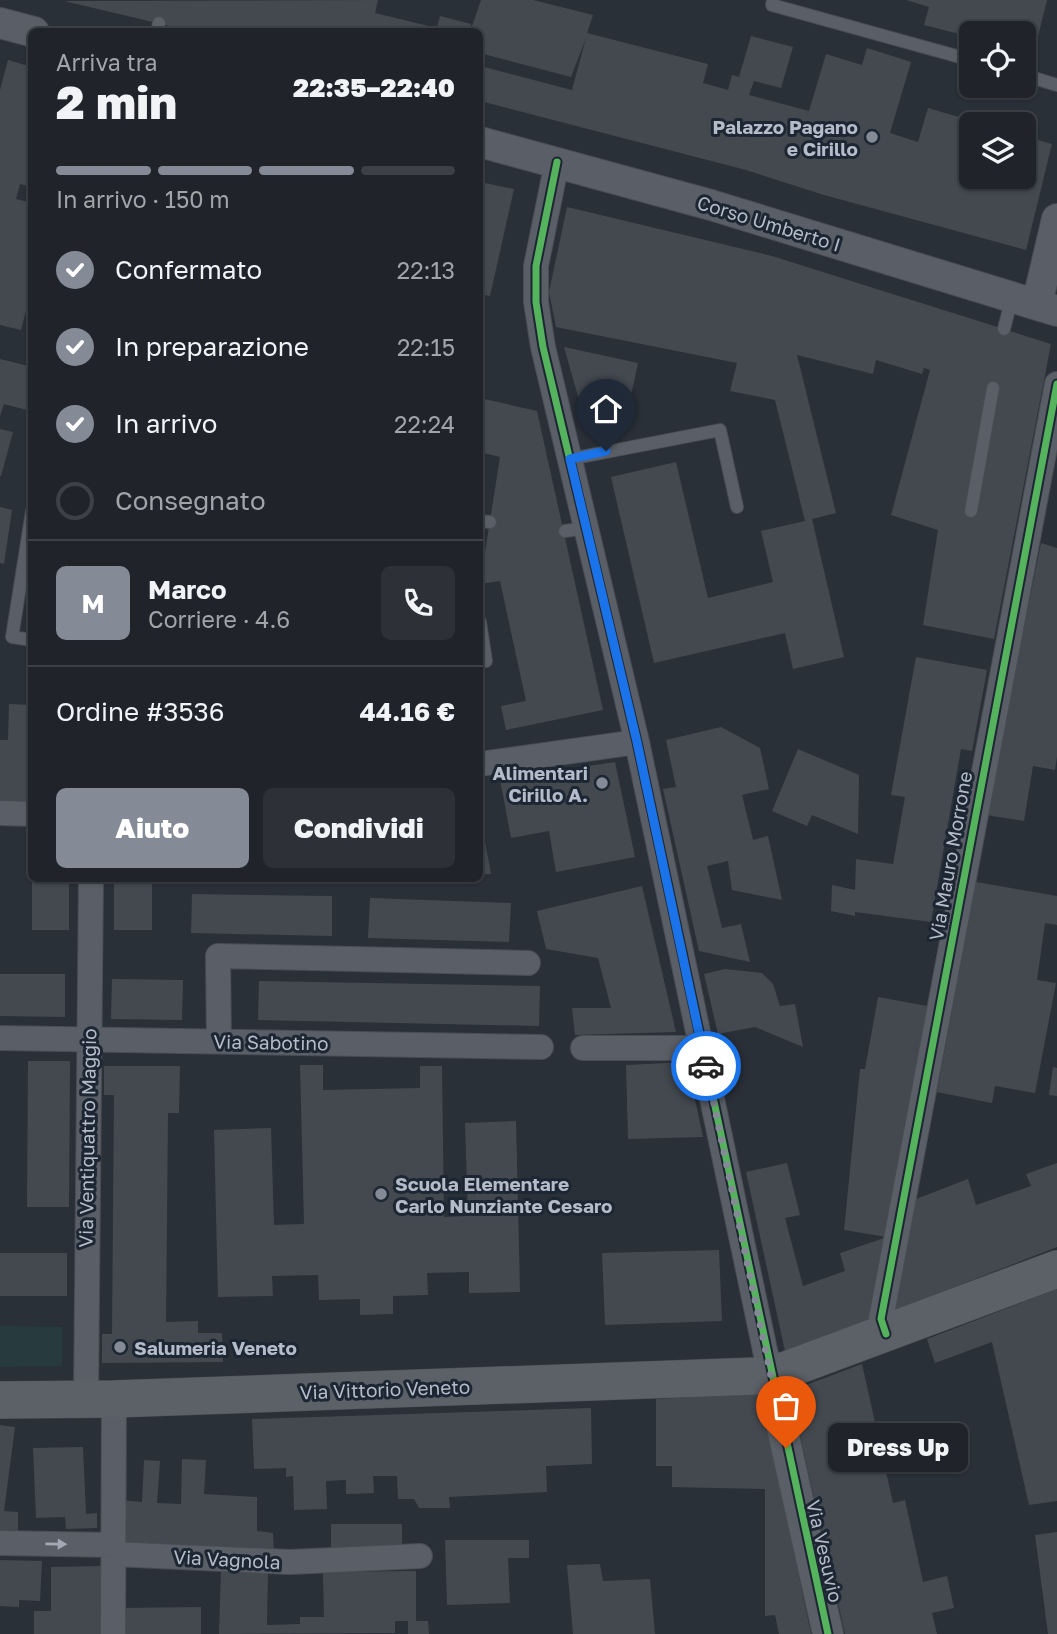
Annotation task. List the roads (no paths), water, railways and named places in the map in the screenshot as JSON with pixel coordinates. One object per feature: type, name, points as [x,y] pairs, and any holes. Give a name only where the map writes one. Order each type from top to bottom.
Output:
[{"type":"main road","name":"Via Vittorio Veneto","points":[[0,1399],[100,1399],[770,1374],[886,1334],[1057,1269]]},
{"type":"street","points":[[0,23],[28,30]]},
{"type":"street","name":"Corso Umberto I","points":[[483,143],[557,162],[1035,304]]},
{"type":"street","name":"Via Vesuvio","points":[[557,162],[536,265],[536,302],[570,459],[576,530],[637,742],[770,1374],[828,1634]]},
{"type":"street","points":[[1035,304],[1057,219]]},
{"type":"street","name":"Via Mauro Morrone","points":[[886,1334],[881,1319],[1057,384]]},
{"type":"street","points":[[483,764],[637,742]]},
{"type":"street","points":[[0,813],[28,814]]},
{"type":"street","name":"Via Ventiquattro Maggio","points":[[91,882],[88,1039],[100,1399],[113,1550]]},
{"type":"street","points":[[219,1041],[219,956],[528,963]]},
{"type":"street","name":"Via Sabotino","points":[[0,1038],[541,1047]]},
{"type":"street","points":[[583,1048],[702,1048]]},
{"type":"street","name":"Via Vagnola","points":[[0,1544],[290,1562],[420,1556]]},
{"type":"street","points":[[113,1550],[113,1634]]},
{"type":"lane","points":[[773,0],[772,5],[959,58]]},
{"type":"lane","points":[[1036,79],[1057,85]]},
{"type":"lane","points":[[1004,329],[1035,304]]},
{"type":"lane","points":[[971,511],[993,388]]},
{"type":"lane","points":[[570,459],[720,430],[737,507]]},
{"type":"lane","points":[[28,536],[12,637],[28,639]]},
{"type":"lane","points":[[483,642],[486,662]]},
{"type":"place","name":"Palazzo Pagano e Cirillo","points":[[872,137]]},
{"type":"place","name":"Alimentari Cirillo A.","points":[[602,783]]},
{"type":"place","name":"Scuola Elementare Carlo Nunziante Cesaro","points":[[381,1194]]},
{"type":"place","name":"Salumeria Veneto","points":[[120,1347]]},
{"type":"place","name":"Dress Up","points":[[786,1448]]}]
